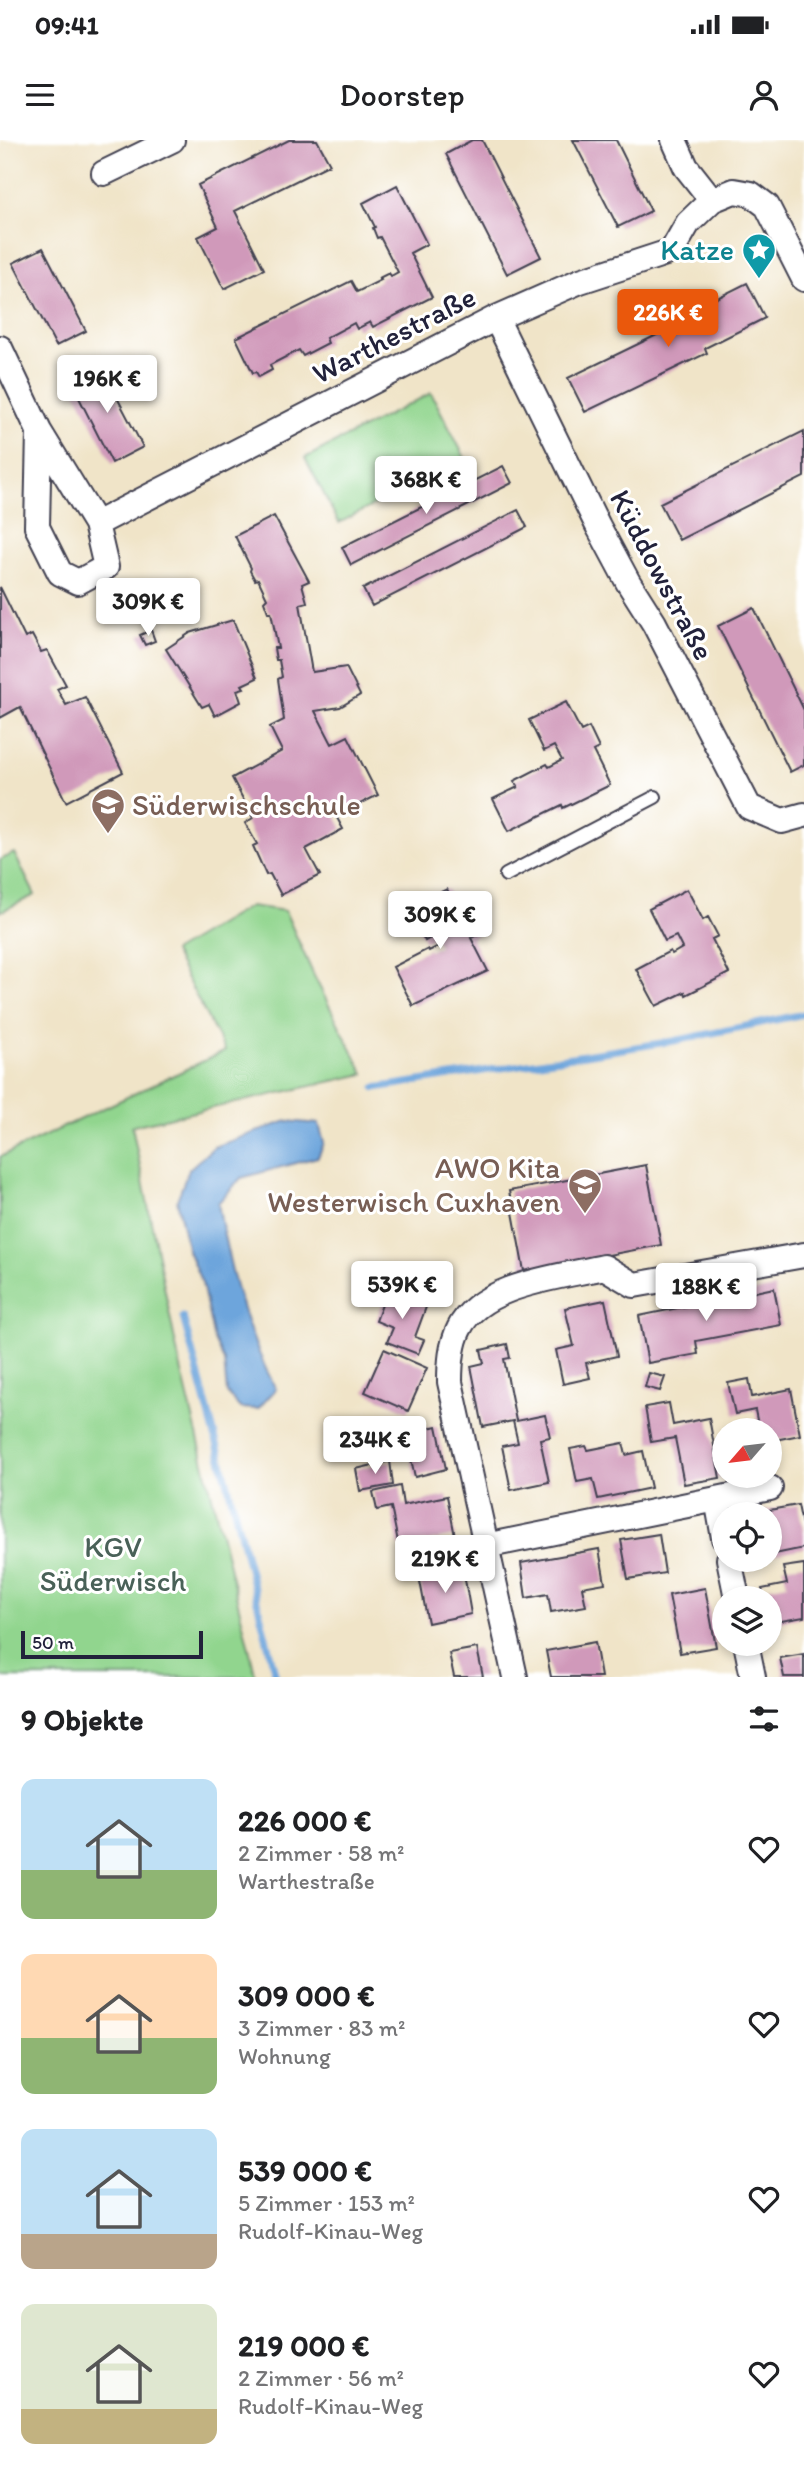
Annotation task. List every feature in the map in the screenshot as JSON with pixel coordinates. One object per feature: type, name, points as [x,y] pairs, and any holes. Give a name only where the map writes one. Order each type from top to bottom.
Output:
[{"type":"street","points":[[104,173],[172,140]]},
{"type":"street","points":[[674,140],[686,167],[712,200],[734,191],[751,194],[767,206],[804,279]]},
{"type":"street","name":"Warthestraße","points":[[96,524],[496,318],[580,281],[671,251],[688,223],[712,200]]},
{"type":"street","name":"Küddowstraße","points":[[496,318],[598,526],[654,623],[749,807],[782,821],[804,815]]},
{"type":"street","points":[[0,348],[39,431],[96,524],[106,567],[78,582],[60,573],[37,527],[39,431]]},
{"type":"street","points":[[515,1677],[450,1382],[450,1360],[458,1329],[478,1306],[513,1287],[604,1267],[634,1285],[804,1255]]},
{"type":"street","points":[[485,1546],[770,1488]]},
{"type":"street","points":[[748,1656],[752,1677]]},
{"type":"lane","points":[[506,875],[655,797]]},
{"type":"green space","points":[[431,393],[465,458],[339,523],[305,458]]},
{"type":"green space","points":[[14,853],[35,895],[0,912],[0,860]]},
{"type":"green space","name":"KGV Süderwisch","points":[[250,906],[285,911],[314,976],[364,1074],[132,1126],[178,1356],[256,1677],[0,1677],[0,1157],[225,1051],[173,952]]},
{"type":"water","points":[[287,1121],[319,1124],[324,1143],[318,1157],[241,1178],[218,1203],[227,1251],[247,1322],[276,1389],[258,1409],[240,1408],[227,1393],[224,1361],[214,1340],[202,1283],[188,1251],[177,1200],[189,1169],[214,1147]]},
{"type":"building","points":[[289,140],[317,140],[330,164],[235,211],[264,269],[224,289],[198,237],[218,227],[198,185]]},
{"type":"building","points":[[472,140],[482,140],[541,257],[507,274],[446,154]]},
{"type":"building","points":[[573,140],[616,140],[651,211],[618,227]]},
{"type":"building","points":[[397,185],[427,244],[410,253],[432,297],[373,327],[370,322],[357,329],[354,323],[326,338],[328,343],[303,356],[299,350],[270,365],[272,370],[259,377],[256,372],[253,373],[236,338],[351,281],[357,292],[389,273],[391,276],[398,272],[380,237],[377,238],[373,228],[375,227],[363,203]]},
{"type":"building","points":[[43,248],[86,331],[56,346],[13,263]]},
{"type":"building","points":[[747,283],[765,318],[705,348],[707,353],[585,412],[568,378],[690,319],[687,313]]},
{"type":"building","points":[[101,367],[143,447],[112,463],[71,382]]},
{"type":"building","points":[[804,431],[804,477],[679,540],[660,503]]},
{"type":"building","points":[[503,466],[512,483],[351,565],[342,547]]},
{"type":"building","points":[[518,510],[527,527],[372,606],[363,589]]},
{"type":"building","points":[[274,516],[309,581],[302,584],[307,602],[300,604],[312,672],[346,667],[360,695],[340,707],[315,711],[332,744],[348,736],[378,795],[336,816],[343,829],[306,849],[320,875],[281,895],[270,874],[266,875],[253,846],[257,844],[245,823],[253,818],[232,778],[282,751],[270,727],[284,720],[278,679],[282,677],[279,660],[276,660],[274,648],[278,648],[271,612],[268,612],[264,601],[267,598],[258,579],[255,580],[250,571],[251,568],[235,536]]},
{"type":"building","points":[[0,587],[25,638],[32,635],[41,652],[47,650],[66,685],[57,689],[66,705],[85,697],[123,772],[66,802],[20,707],[0,718]]},
{"type":"building","points":[[754,608],[804,710],[804,765],[790,772],[718,626]]},
{"type":"building","points":[[233,620],[257,678],[237,690],[241,702],[215,716],[209,704],[202,707],[166,649],[190,633]]},
{"type":"building","points":[[151,630],[155,641],[145,645],[140,635]]},
{"type":"building","points":[[566,702],[581,731],[589,727],[599,748],[593,751],[610,785],[509,831],[493,799],[518,787],[514,781],[547,764],[549,767],[562,760],[554,746],[544,751],[529,720]]},
{"type":"building","points":[[447,889],[462,919],[468,916],[477,935],[471,938],[488,971],[413,1006],[393,967],[439,946],[434,936],[425,941],[408,908]]},
{"type":"building","points":[[687,889],[703,920],[708,917],[718,936],[712,939],[729,973],[686,995],[685,992],[656,1006],[636,969],[670,951],[672,954],[682,948],[676,936],[665,941],[649,909]]},
{"type":"building","points":[[646,1165],[661,1245],[524,1271],[509,1191]]},
{"type":"building","points":[[774,1288],[781,1325],[696,1341],[698,1354],[648,1363],[639,1316]]},
{"type":"building","points":[[387,1291],[426,1307],[415,1337],[424,1340],[418,1354],[387,1342],[393,1328],[376,1321]]},
{"type":"building","points":[[605,1300],[617,1356],[586,1363],[590,1378],[563,1384],[556,1350],[574,1346],[565,1308]]},
{"type":"building","points":[[507,1344],[510,1358],[504,1359],[516,1421],[545,1415],[550,1437],[540,1439],[549,1482],[511,1490],[502,1446],[518,1443],[513,1421],[483,1427],[471,1366],[484,1363],[481,1350]]},
{"type":"building","points":[[384,1349],[427,1368],[408,1411],[365,1392]]},
{"type":"building","points":[[649,1373],[665,1377],[660,1391],[645,1387]]},
{"type":"building","points":[[749,1379],[752,1397],[791,1389],[800,1435],[782,1439],[782,1418],[757,1418],[755,1410],[735,1414],[728,1383]]},
{"type":"building","points":[[669,1403],[673,1425],[709,1418],[712,1434],[712,1479],[684,1484],[675,1438],[651,1442],[645,1407]]},
{"type":"building","points":[[437,1426],[446,1469],[415,1477],[405,1433]]},
{"type":"building","points":[[623,1443],[626,1455],[643,1451],[651,1488],[598,1499],[593,1479],[577,1482],[570,1449],[586,1446],[588,1450]]},
{"type":"building","points":[[390,1461],[393,1485],[360,1491],[356,1469]]},
{"type":"building","points":[[400,1486],[403,1505],[447,1496],[455,1536],[399,1547],[391,1507],[377,1510],[373,1492]]},
{"type":"building","points":[[798,1505],[804,1548],[782,1553],[782,1508]]},
{"type":"building","points":[[659,1534],[665,1573],[628,1579],[621,1540]]},
{"type":"building","points":[[599,1549],[605,1583],[582,1587],[586,1606],[551,1612],[548,1594],[526,1598],[521,1563]]},
{"type":"building","points":[[804,1564],[804,1617],[782,1621],[782,1586],[777,1586],[787,1584],[783,1567]]},
{"type":"building","points":[[463,1568],[471,1614],[428,1623],[419,1576]]},
{"type":"building","points":[[705,1588],[712,1626],[712,1648],[680,1653],[669,1595]]},
{"type":"building","points":[[595,1642],[601,1677],[551,1677],[546,1651]]},
{"type":"building","points":[[477,1648],[483,1677],[454,1677],[449,1653]]},
{"type":"building","points":[[804,1654],[804,1677],[784,1677],[780,1658]]},
{"type":"waterway","points":[[375,1088],[674,1041],[804,1014]]},
{"type":"waterway","points":[[183,1317],[276,1677]]},
{"type":"place","name":"Katze","points":[[759,280]]},
{"type":"place","name":"Süderwischschule","points":[[108,835]]},
{"type":"place","name":"AWO Kita Westerwisch Cuxhaven","points":[[585,1215]]}]
